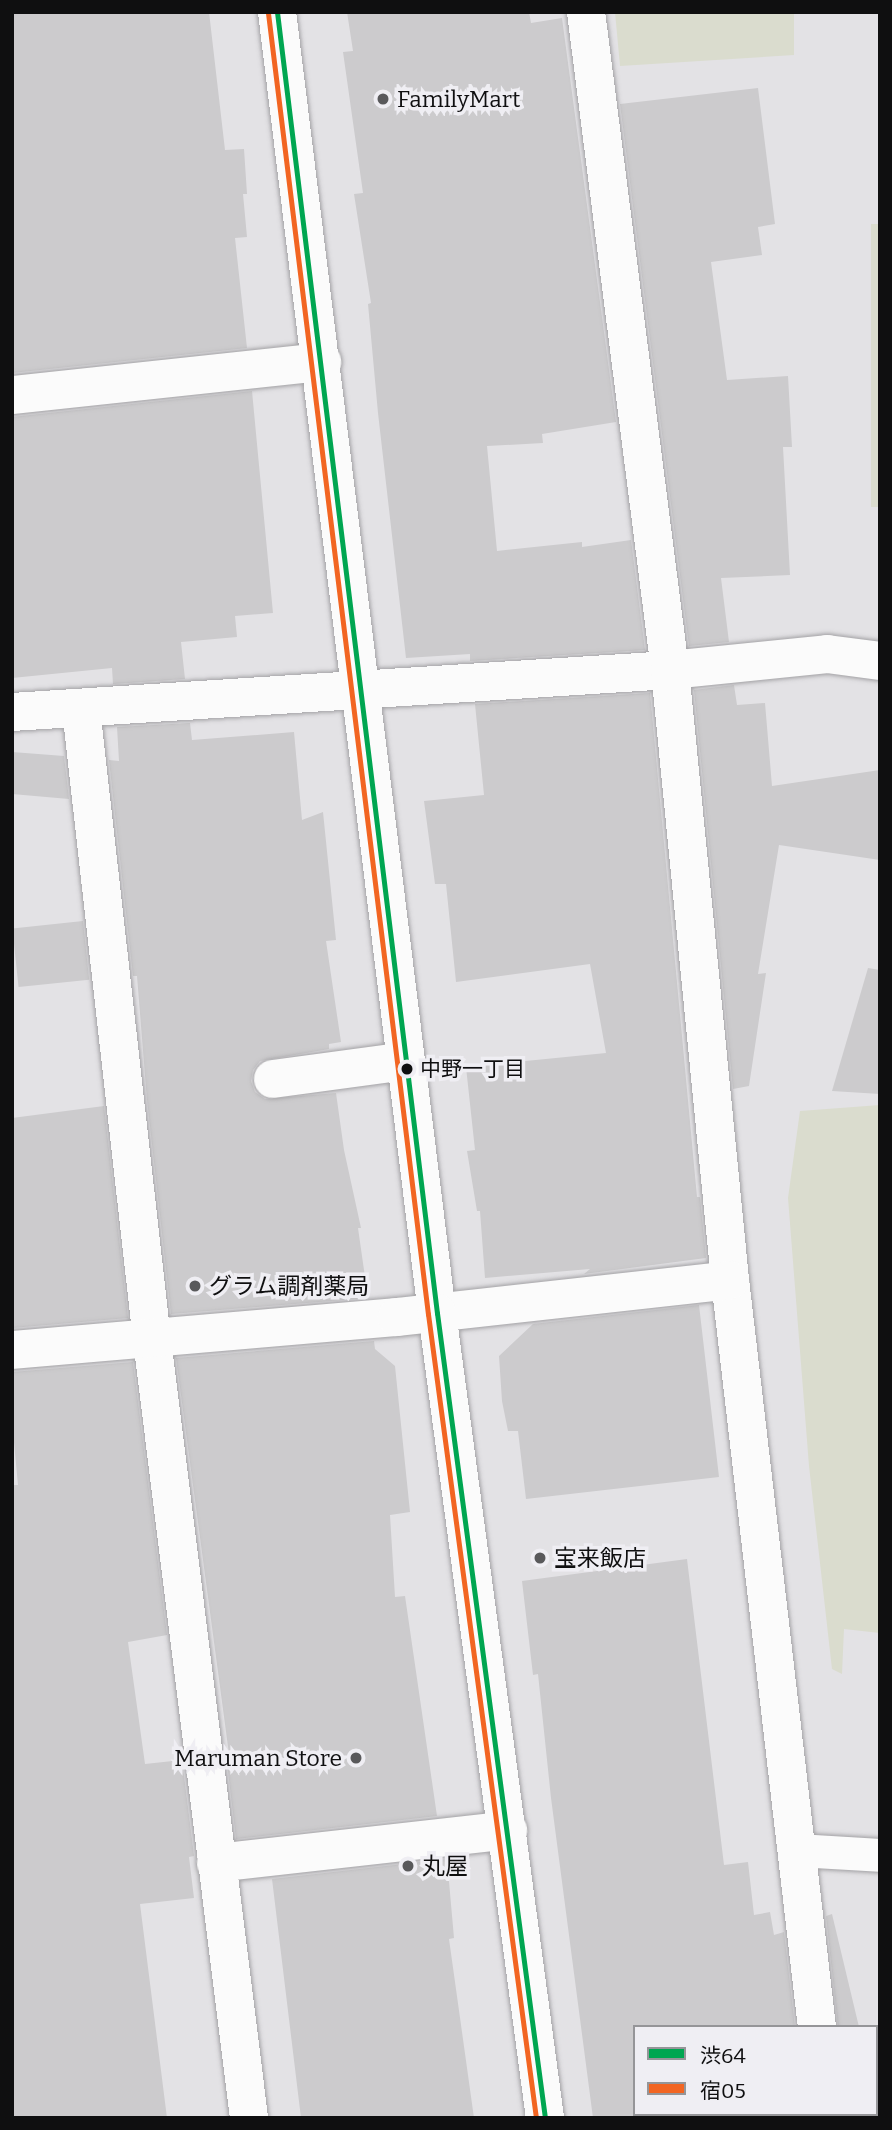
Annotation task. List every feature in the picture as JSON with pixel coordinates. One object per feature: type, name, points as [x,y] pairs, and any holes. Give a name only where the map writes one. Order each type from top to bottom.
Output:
[{"type":"street","points":[[277,12],[437,1313],[545,2118]]},
{"type":"street","points":[[586,12],[670,670],[730,1280],[817,2025]]},
{"type":"street","points":[[12,395],[322,362]]},
{"type":"street","points":[[12,712],[670,670],[827,654],[880,661]]},
{"type":"street","points":[[81,709],[152,1340],[249,2118]]},
{"type":"street","points":[[273,1079],[407,1061]]},
{"type":"street","points":[[12,1350],[152,1340],[437,1313],[730,1280]]},
{"type":"street","points":[[216,1863],[508,1830]]},
{"type":"lane","points":[[797,1850],[880,1855]]},
{"type":"shaded area","points":[[615,12],[794,12],[794,55],[620,66]]},
{"type":"shaded area","points":[[871,224],[880,224],[880,507],[871,507]]},
{"type":"shaded area","points":[[880,1105],[880,1633],[844,1629],[842,1674],[832,1669],[809,1466],[788,1198],[800,1111]]},
{"type":"building","points":[[12,12],[209,12],[225,150],[244,149],[247,194],[243,194],[247,237],[235,238],[247,348],[12,373]]},
{"type":"building","points":[[347,12],[529,12],[531,23],[562,18],[616,422],[542,434],[543,443],[487,446],[497,551],[582,542],[582,547],[631,540],[645,650],[470,661],[470,654],[406,658],[378,413],[368,304],[371,303],[354,194],[363,193],[343,52],[353,51]]},
{"type":"building","points":[[758,88],[775,224],[758,227],[762,255],[711,262],[727,380],[788,376],[792,447],[783,447],[790,575],[721,578],[729,642],[689,646],[620,104]]},
{"type":"building","points":[[252,391],[273,613],[235,616],[237,637],[181,642],[185,679],[113,684],[112,668],[12,678],[12,417]]},
{"type":"building","points":[[734,685],[737,705],[765,703],[772,786],[880,770],[880,860],[779,845],[758,974],[766,973],[749,1086],[733,1089],[694,690]]},
{"type":"building","points":[[650,693],[697,1197],[700,1197],[706,1258],[584,1274],[590,1269],[485,1278],[480,1211],[477,1211],[467,1151],[475,1150],[466,1067],[606,1053],[590,964],[456,982],[446,884],[435,884],[424,801],[484,795],[475,704]]},
{"type":"building","points":[[190,723],[192,740],[294,732],[302,820],[323,812],[336,940],[326,941],[341,1042],[329,1044],[329,1049],[260,1061],[253,1070],[251,1081],[255,1092],[265,1099],[336,1093],[344,1150],[361,1228],[358,1228],[368,1298],[171,1314],[147,1100],[137,976],[133,976],[109,760],[119,761],[117,727]]},
{"type":"building","points":[[12,752],[64,756],[69,799],[12,794]]},
{"type":"building","points":[[83,921],[89,980],[19,987],[12,928]]},
{"type":"building","points":[[868,968],[880,970],[880,1094],[832,1091]]},
{"type":"building","points":[[104,1106],[128,1318],[12,1328],[12,1118]]},
{"type":"building","points":[[699,1305],[719,1477],[526,1499],[518,1431],[508,1431],[502,1401],[499,1356],[533,1324]]},
{"type":"building","points":[[374,1341],[375,1349],[395,1366],[410,1512],[390,1515],[395,1597],[405,1596],[437,1816],[236,1839],[226,1755],[229,1754],[176,1358]]},
{"type":"building","points":[[133,1362],[167,1635],[128,1642],[145,1764],[182,1760],[194,1856],[189,1857],[194,1898],[140,1904],[167,2118],[12,2118],[12,1485],[18,1485],[12,1421],[12,1372]]},
{"type":"building","points":[[687,1559],[724,1865],[748,1862],[754,1915],[770,1912],[774,1935],[784,1932],[795,2025],[633,2025],[635,2118],[593,2118],[551,1798],[538,1674],[533,1675],[522,1581]]},
{"type":"building","points":[[447,1859],[454,1938],[449,1939],[474,2118],[301,2118],[272,1879]]},
{"type":"building","points":[[832,1914],[859,2025],[838,2025],[826,1916]]},
{"type":"transit line","name":"渋64","points":[[277,12],[437,1313],[545,2118]]},
{"type":"transit line","name":"宿05","points":[[268,13],[428,1314],[536,2118]]},
{"type":"place","name":"FamilyMart","points":[[383,99]]},
{"type":"place","name":"中野一丁目","points":[[407,1069]]},
{"type":"place","name":"グラム調剤薬局","points":[[195,1286]]},
{"type":"place","name":"宝来飯店","points":[[540,1558]]},
{"type":"place","name":"Maruman Store","points":[[356,1758]]},
{"type":"place","name":"丸屋","points":[[408,1866]]}]
